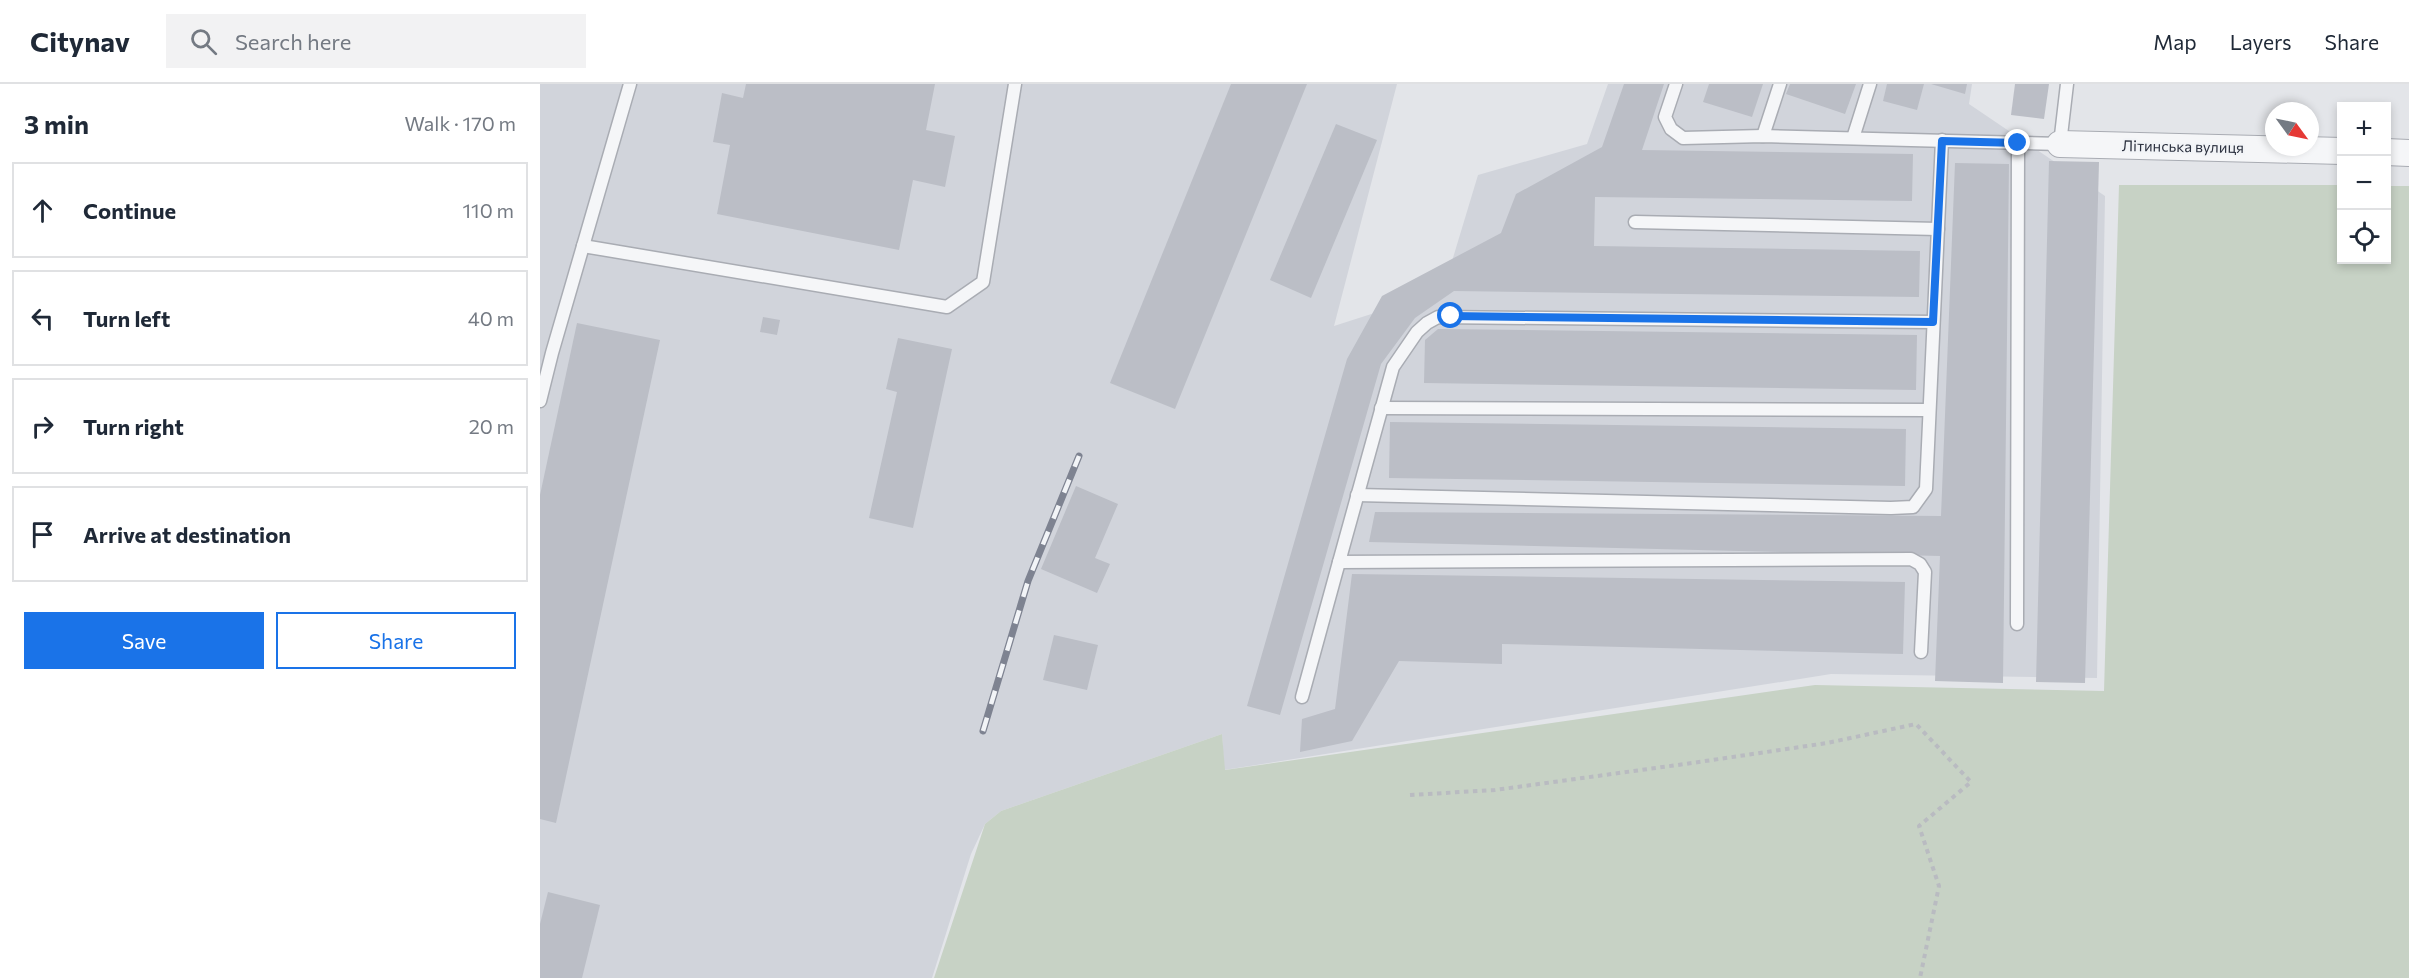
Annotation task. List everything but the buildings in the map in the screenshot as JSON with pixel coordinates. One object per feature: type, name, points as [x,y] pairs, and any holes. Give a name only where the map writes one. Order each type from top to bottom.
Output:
[{"type":"street","name":"Літинська вулиця","points":[[2060,144],[2337,151]]},
{"type":"street","points":[[2391,152],[2409,153]]},
{"type":"lane","points":[[540,401],[630,84]]},
{"type":"lane","points":[[583,246],[947,307],[983,282],[1015,84]]},
{"type":"lane","points":[[1676,84],[1665,117],[1671,129],[1683,138],[1763,136],[2060,144],[2067,84]]},
{"type":"lane","points":[[1763,136],[1780,84]]},
{"type":"lane","points":[[1853,138],[1870,84]]},
{"type":"lane","points":[[1357,495],[1913,507],[1926,489],[1942,141]]},
{"type":"lane","points":[[2017,624],[2018,143]]},
{"type":"lane","points":[[1635,222],[1938,229]]},
{"type":"lane","points":[[1302,697],[1393,367],[1417,332],[1427,322],[1438,317],[1933,322]]},
{"type":"lane","points":[[1380,408],[1929,410]]},
{"type":"lane","points":[[1339,562],[1911,559],[1920,564],[1925,572],[1921,652]]},
{"type":"path","points":[[1410,795],[1496,790],[1669,766],[1827,743],[1916,724],[1971,782],[1919,826],[1939,886],[1920,978]]},
{"type":"shaded area","points":[[540,84],[1397,84],[1334,326],[1443,291],[1478,175],[1587,144],[1608,84],[1972,84],[1969,104],[2105,196],[2097,678],[1831,674],[1224,770],[1222,734],[1001,811],[985,824],[971,854],[932,978],[540,978]]},
{"type":"shaded area","points":[[2119,185],[2337,185],[2337,264],[2391,264],[2391,186],[2409,186],[2409,978],[934,978],[985,824],[1001,811],[1222,734],[1225,770],[1815,685],[2104,691]]},
{"type":"railway","points":[[983,731],[1028,581],[1079,456]]},
{"type":"route","points":[[1451,316],[1933,322],[1942,141],[2018,143]]}]
